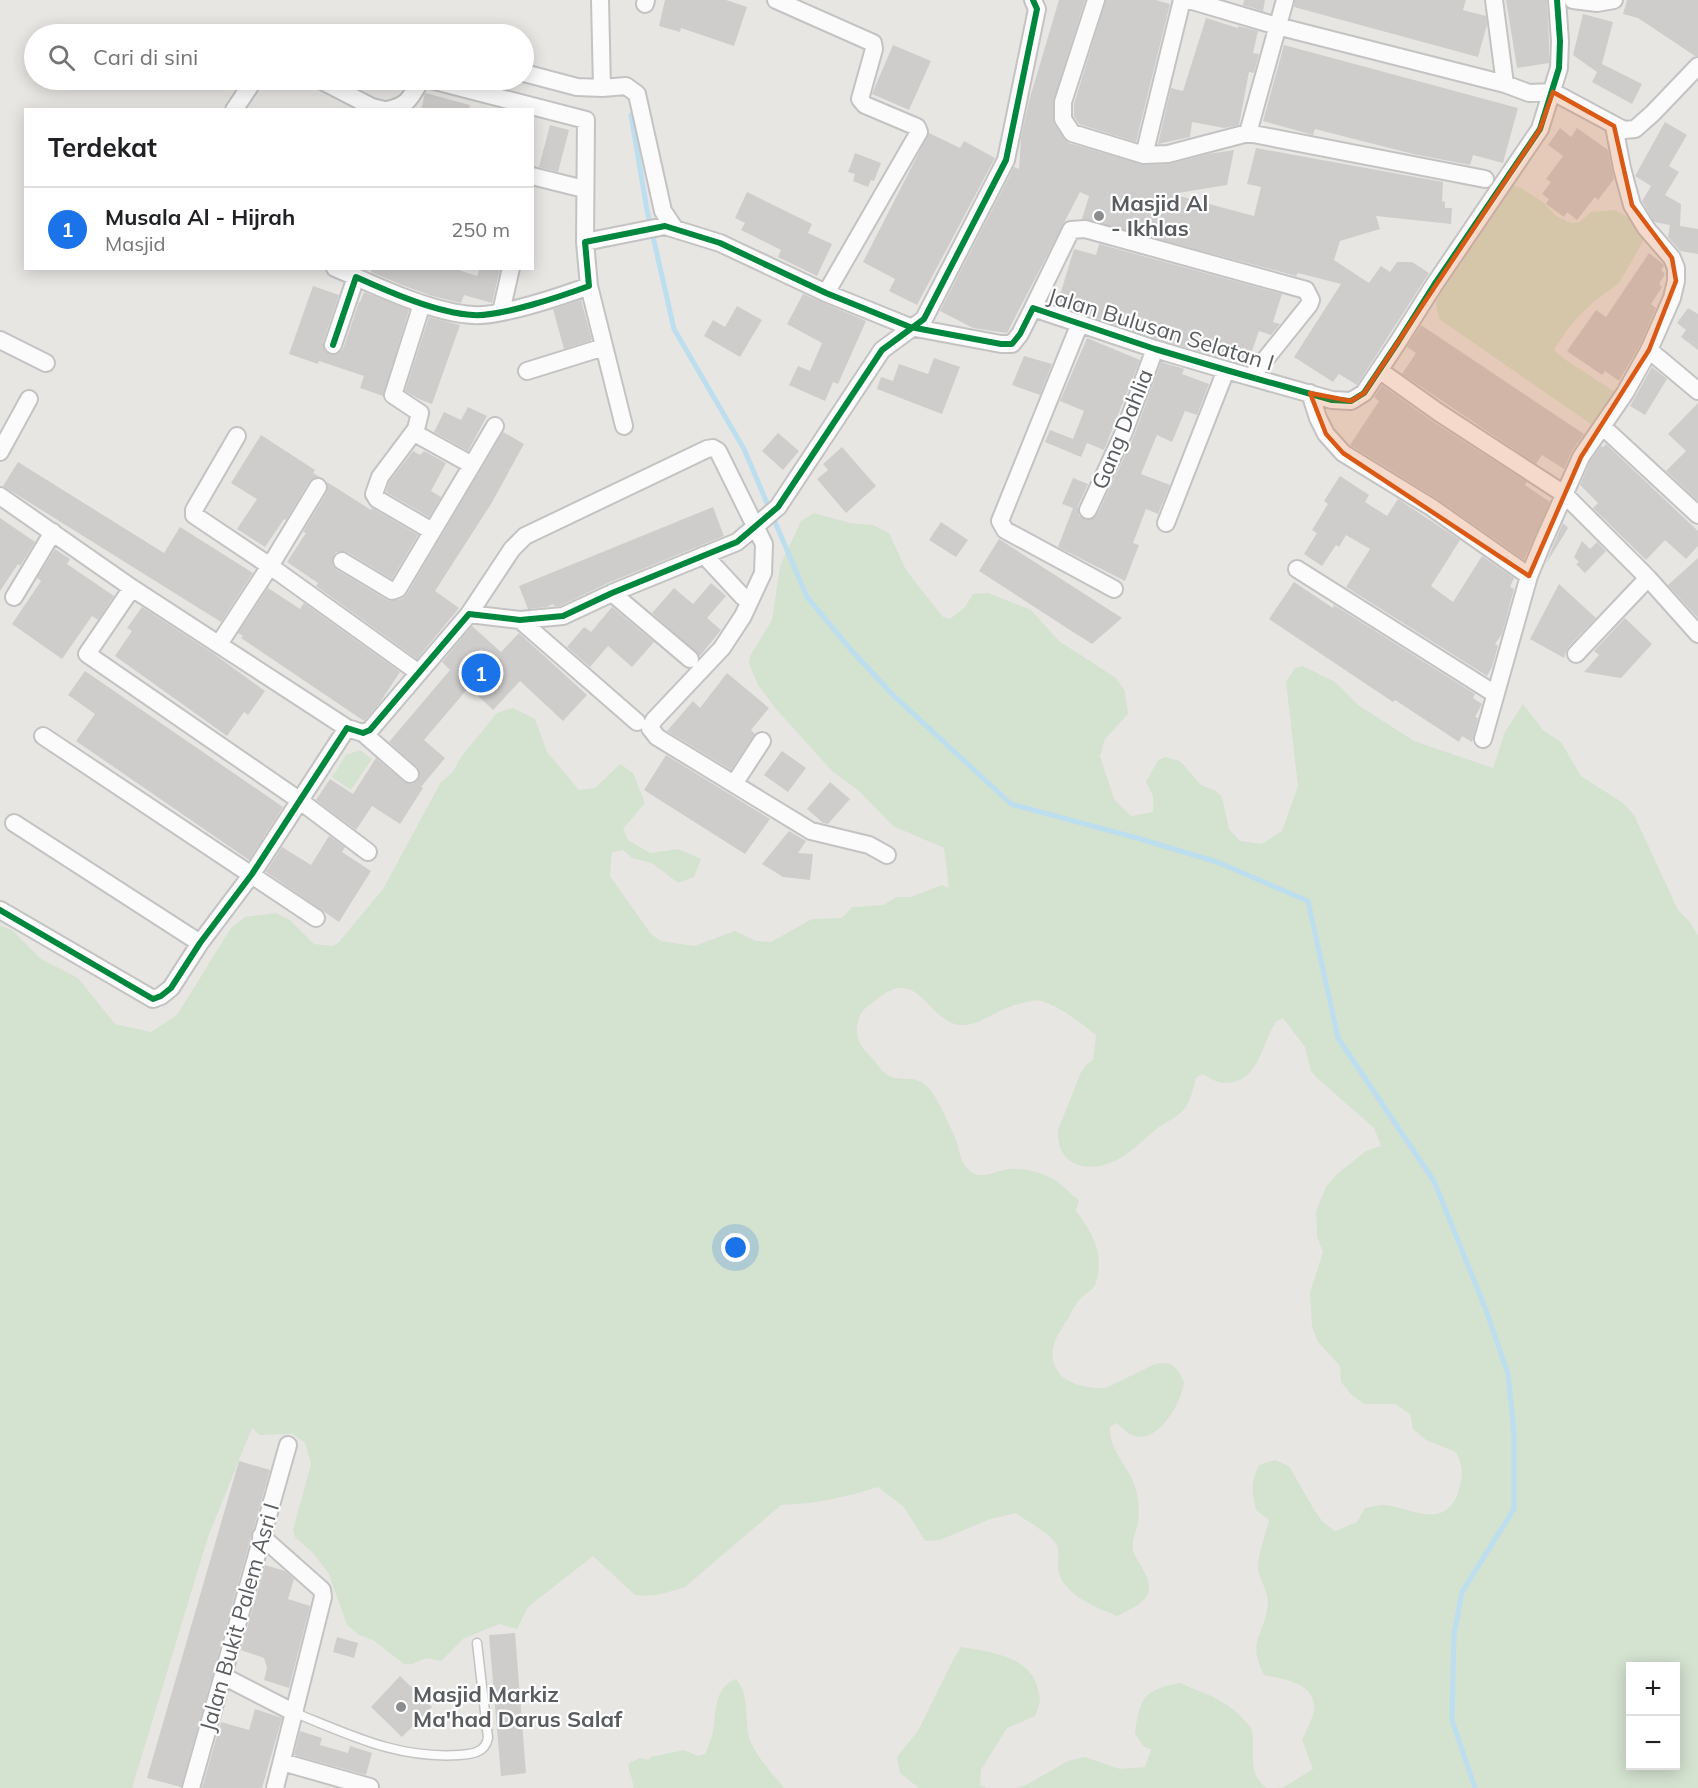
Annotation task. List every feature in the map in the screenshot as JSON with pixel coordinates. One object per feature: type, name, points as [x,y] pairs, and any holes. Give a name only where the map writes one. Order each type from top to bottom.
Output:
[{"type":"street","points":[[777,0],[873,43],[860,99],[865,105],[917,127],[919,132],[826,293]]},
{"type":"street","points":[[469,614],[520,620],[562,616],[737,542],[767,517],[882,350],[910,327],[924,319],[1006,160],[1037,9],[1033,0]]},
{"type":"street","points":[[1096,0],[1063,102],[1063,119],[1072,133],[1144,155],[1168,154],[1248,133],[1485,179]]},
{"type":"street","points":[[1144,155],[1182,0]]},
{"type":"street","points":[[1189,0],[1277,26],[1505,84],[1529,93],[1553,92],[1624,130],[1635,129],[1698,66]]},
{"type":"street","points":[[1248,133],[1285,0]]},
{"type":"street","points":[[1494,0],[1505,84]]},
{"type":"street","name":"Jalan Bulusan Selatan I","points":[[585,242],[670,227],[720,243],[826,293],[910,327],[1001,344],[1012,344],[1034,308],[1155,349],[1226,370],[1332,400],[1351,401],[1364,393],[1540,129],[1553,92],[1558,68],[1560,41],[1557,0]]},
{"type":"street","points":[[1573,0],[1597,3],[1614,0]]},
{"type":"street","points":[[602,2],[602,88]]},
{"type":"street","points":[[534,76],[577,87],[626,86],[637,94],[663,211],[670,227]]},
{"type":"street","points":[[235,108],[247,90]]},
{"type":"street","points":[[339,90],[377,108]]},
{"type":"street","points":[[394,108],[402,106],[409,100],[415,90]]},
{"type":"street","points":[[470,90],[586,120],[584,189],[589,286],[624,426]]},
{"type":"street","points":[[1482,739],[1529,576],[1581,457],[1625,393],[1649,350],[1672,298],[1676,281],[1676,268],[1672,258],[1646,228],[1632,205],[1614,126]]},
{"type":"street","points":[[534,176],[584,189]]},
{"type":"street","points":[[1034,308],[1071,230],[1084,229],[1306,290],[1310,294],[1309,305],[1251,377]]},
{"type":"street","points":[[340,270],[422,304],[474,315],[501,312],[589,286]]},
{"type":"street","points":[[501,312],[511,270]]},
{"type":"street","points":[[333,345],[361,279]]},
{"type":"street","points":[[422,304],[393,395],[420,413],[416,429],[380,477],[374,494],[377,499],[432,531]]},
{"type":"street","points":[[1080,323],[1000,521],[1005,530],[1114,590]]},
{"type":"street","points":[[0,340],[46,363]]},
{"type":"street","points":[[527,371],[604,347]]},
{"type":"street","name":"Gang Dahlia","points":[[1088,510],[1124,432],[1155,349]]},
{"type":"street","points":[[1649,350],[1698,390]]},
{"type":"street","points":[[1166,523],[1226,370]]},
{"type":"street","points":[[1379,370],[1438,412],[1564,494],[1648,578],[1698,634]]},
{"type":"street","points":[[1310,393],[1322,426],[1343,453],[1431,507],[1529,576]]},
{"type":"street","points":[[0,452],[29,399]]},
{"type":"street","points":[[342,561],[394,591],[401,584],[495,426]]},
{"type":"street","points":[[1602,426],[1698,515]]},
{"type":"street","points":[[416,429],[418,435],[472,465]]},
{"type":"street","points":[[237,436],[194,510],[194,515],[270,566],[419,673]]},
{"type":"street","points":[[0,910],[153,999],[161,996],[171,987],[200,943],[252,874],[299,800],[355,730],[370,729],[419,673],[469,614],[512,549],[525,536],[713,448],[718,451],[767,517],[763,573],[743,616],[722,648],[654,720],[650,728],[657,737],[811,831],[869,845],[887,855]]},
{"type":"street","points":[[219,644],[318,488]]},
{"type":"street","points":[[0,496],[132,588],[355,730],[410,774]]},
{"type":"street","points":[[14,597],[53,532]]},
{"type":"street","points":[[704,555],[743,597]]},
{"type":"street","points":[[1297,569],[1495,694]]},
{"type":"street","points":[[1576,654],[1648,578]]},
{"type":"street","points":[[132,588],[87,654],[299,800],[368,852]]},
{"type":"street","points":[[612,593],[690,659]]},
{"type":"street","points":[[520,620],[637,722]]},
{"type":"street","points":[[43,736],[316,918]]},
{"type":"street","points":[[734,784],[762,741]]},
{"type":"street","points":[[14,823],[200,943]]},
{"type":"street","name":"Jalan Bukit Palem Asri I","points":[[191,1788],[288,1445]]},
{"type":"street","points":[[261,1536],[322,1590],[321,1609],[275,1788]]},
{"type":"street","points":[[223,1676],[296,1713]]},
{"type":"street","points":[[282,1762],[370,1787]]},
{"type":"lane","points":[[296,1713],[393,1750],[433,1756],[478,1752],[486,1746],[488,1738],[477,1644]]},
{"type":"highlighted area","points":[[1553,92],[1614,126],[1632,205],[1672,258],[1676,281],[1649,350],[1581,457],[1529,576],[1343,453],[1326,434],[1310,393],[1351,401],[1364,393],[1540,129]]},
{"type":"green space","points":[[1512,185],[1543,202],[1556,216],[1571,223],[1580,222],[1591,212],[1616,210],[1634,221],[1645,238],[1619,283],[1580,315],[1554,350],[1615,392],[1595,427],[1439,319],[1436,303],[1445,283]]},
{"type":"green space","points":[[814,513],[850,523],[873,525],[889,533],[906,570],[943,617],[950,619],[965,607],[973,594],[988,593],[1031,610],[1059,641],[1116,678],[1125,691],[1128,714],[1105,739],[1100,756],[1114,799],[1131,816],[1153,812],[1153,796],[1146,782],[1158,760],[1165,757],[1180,761],[1201,785],[1216,791],[1222,797],[1229,829],[1240,841],[1262,844],[1282,831],[1298,786],[1286,682],[1295,668],[1303,666],[1335,682],[1358,705],[1414,741],[1493,768],[1505,732],[1523,704],[1543,730],[1561,742],[1581,776],[1623,803],[1634,815],[1678,910],[1690,922],[1698,936],[1698,1788],[1275,1788],[1284,1787],[1313,1769],[1302,1740],[1314,1709],[1310,1693],[1304,1687],[1288,1680],[1264,1675],[1259,1663],[1258,1638],[1268,1603],[1258,1566],[1269,1520],[1256,1510],[1253,1482],[1259,1465],[1275,1460],[1289,1466],[1322,1521],[1335,1531],[1357,1522],[1365,1508],[1374,1506],[1384,1505],[1426,1514],[1444,1511],[1452,1505],[1462,1477],[1456,1452],[1426,1440],[1413,1429],[1410,1414],[1395,1404],[1364,1404],[1351,1394],[1341,1382],[1340,1366],[1318,1342],[1312,1327],[1310,1293],[1323,1252],[1317,1237],[1316,1212],[1326,1187],[1337,1174],[1366,1151],[1381,1146],[1374,1128],[1311,1071],[1305,1047],[1283,1018],[1276,1022],[1258,1061],[1245,1077],[1236,1082],[1224,1083],[1202,1074],[1196,1078],[1190,1098],[1182,1111],[1136,1147],[1115,1161],[1104,1165],[1094,1167],[1075,1164],[1062,1152],[1058,1130],[1081,1072],[1093,1060],[1096,1035],[1063,1011],[1038,1000],[1002,1010],[975,1023],[960,1025],[951,1023],[916,993],[900,988],[883,995],[861,1014],[857,1025],[857,1036],[865,1051],[886,1074],[897,1078],[914,1079],[931,1091],[954,1135],[962,1160],[971,1172],[986,1175],[1005,1169],[1022,1169],[1035,1172],[1058,1182],[1079,1200],[1076,1211],[1095,1242],[1099,1269],[1094,1286],[1076,1303],[1056,1339],[1053,1359],[1059,1373],[1068,1381],[1094,1388],[1106,1388],[1155,1364],[1165,1363],[1170,1364],[1179,1372],[1184,1382],[1174,1410],[1161,1427],[1152,1433],[1144,1437],[1135,1436],[1127,1433],[1116,1423],[1110,1427],[1112,1443],[1132,1479],[1137,1494],[1139,1518],[1133,1549],[1149,1587],[1148,1594],[1139,1604],[1117,1616],[1075,1595],[1062,1581],[1058,1569],[1058,1548],[1054,1541],[1016,1513],[990,1519],[940,1540],[925,1541],[904,1507],[878,1487],[831,1499],[781,1505],[685,1587],[667,1593],[648,1596],[635,1595],[593,1556],[528,1607],[517,1629],[499,1624],[463,1639],[441,1661],[426,1658],[412,1664],[404,1664],[373,1640],[359,1635],[347,1625],[329,1574],[313,1553],[295,1537],[293,1530],[311,1464],[305,1443],[293,1434],[260,1435],[252,1428],[208,1537],[132,1788],[0,1788],[0,926],[12,930],[41,959],[78,978],[115,1024],[151,1032],[177,1015],[231,928],[245,917],[276,913],[290,920],[314,944],[333,946],[339,942],[383,889],[441,782],[453,772],[461,757],[497,713],[513,708],[535,719],[547,752],[579,790],[595,788],[620,764],[633,773],[645,803],[623,829],[628,840],[650,853],[678,849],[701,859],[694,877],[678,883],[652,863],[632,858],[623,850],[612,852],[610,876],[651,934],[661,941],[694,946],[735,931],[756,941],[771,942],[812,919],[842,918],[852,907],[884,905],[896,897],[911,897],[942,885],[949,888],[944,848],[893,826],[859,791],[832,771],[776,709],[758,685],[749,664],[750,656],[772,620],[780,566],[801,521]]},
{"type":"green space","points":[[360,750],[372,759],[351,790],[332,777],[346,755]]},
{"type":"green space","points":[[961,1647],[1008,1658],[1027,1669],[1038,1689],[1039,1706],[1035,1716],[1007,1728],[981,1770],[980,1785],[987,1788],[919,1788],[900,1773],[897,1757],[918,1731]]},
{"type":"green space","points":[[736,1679],[745,1698],[750,1740],[758,1755],[784,1788],[633,1788],[629,1763],[640,1758],[648,1760],[651,1757],[684,1750],[698,1756],[705,1754],[713,1732],[717,1701],[724,1688]]},
{"type":"green space","points":[[1180,1683],[1223,1702],[1249,1725],[1252,1731],[1256,1776],[1267,1788],[1017,1788],[1068,1761],[1085,1757],[1120,1769],[1145,1767],[1151,1749],[1144,1747],[1135,1734],[1141,1705],[1145,1698],[1158,1689]]},
{"type":"building","points":[[665,0],[726,0],[747,7],[734,46],[681,28],[680,32],[659,26]]},
{"type":"building","points":[[1059,0],[1085,0],[1053,102],[1054,124],[1064,139],[1069,143],[1144,165],[1170,164],[1234,150],[1227,185],[1172,194],[1254,216],[1261,187],[1247,184],[1256,148],[1443,182],[1442,201],[1445,202],[1445,208],[1452,208],[1451,224],[1376,216],[1380,229],[1340,241],[1334,260],[1369,283],[1381,266],[1390,272],[1397,262],[1412,262],[1429,273],[1357,385],[1339,374],[1333,382],[1294,357],[1341,284],[1298,273],[1296,276],[1082,219],[1089,196],[1080,192],[1007,333],[973,328],[940,311],[1014,167],[1019,169],[1021,138],[1029,101]]},
{"type":"building","points":[[1106,0],[1156,0],[1170,4],[1136,142],[1079,124],[1074,116],[1074,104]]},
{"type":"building","points":[[1244,0],[1265,0],[1263,11],[1243,5]]},
{"type":"building","points":[[1295,0],[1466,0],[1463,10],[1486,16],[1487,25],[1478,57],[1294,7]]},
{"type":"building","points":[[1506,0],[1547,0],[1549,63],[1517,68]]},
{"type":"building","points":[[1627,0],[1698,0],[1698,56],[1638,18],[1623,14]]},
{"type":"building","points":[[1583,14],[1613,22],[1602,64],[1642,84],[1632,104],[1592,82],[1597,72],[1573,55]]},
{"type":"building","points":[[1206,18],[1238,28],[1238,26],[1258,31],[1253,53],[1259,54],[1254,73],[1249,72],[1239,125],[1224,128],[1192,122],[1190,137],[1158,144],[1171,88],[1183,91]]},
{"type":"building","points":[[893,45],[931,61],[909,110],[872,94]]},
{"type":"building","points":[[1284,45],[1518,108],[1503,163],[1473,155],[1470,165],[1413,154],[1315,129],[1313,135],[1263,121]]},
{"type":"building","points":[[425,93],[470,105],[469,108],[421,108]]},
{"type":"building","points":[[1665,122],[1687,135],[1669,166],[1679,172],[1665,195],[1681,204],[1680,226],[1698,229],[1698,254],[1680,251],[1668,237],[1670,225],[1654,222],[1642,201],[1651,186],[1635,176]]},
{"type":"building","points":[[550,125],[569,130],[558,172],[539,167]]},
{"type":"building","points":[[1560,128],[1571,137],[1577,128],[1608,150],[1614,179],[1598,200],[1595,197],[1577,220],[1567,212],[1564,217],[1546,204],[1549,199],[1542,194],[1551,182],[1546,179],[1563,156],[1548,145]]},
{"type":"building","points":[[929,133],[960,148],[964,141],[995,158],[917,305],[889,291],[895,279],[863,262]]},
{"type":"building","points":[[855,153],[881,163],[874,181],[871,180],[868,187],[853,181],[855,174],[848,172]]},
{"type":"building","points":[[747,192],[812,224],[808,233],[832,244],[817,276],[778,257],[781,250],[741,230],[745,223],[735,218]]},
{"type":"building","points":[[1099,244],[1282,294],[1273,322],[1280,324],[1271,335],[1259,331],[1247,365],[1164,341],[1057,305],[1074,249],[1096,255]]},
{"type":"building","points":[[1649,253],[1664,266],[1661,270],[1665,274],[1659,284],[1662,287],[1651,304],[1656,308],[1640,345],[1619,381],[1605,371],[1602,375],[1567,351],[1596,310],[1606,317]]},
{"type":"building","points":[[372,270],[458,270],[477,276],[479,270],[500,270],[492,303],[464,295],[461,303],[432,296],[371,272]]},
{"type":"building","points":[[313,286],[339,295],[323,342],[325,351],[330,355],[339,353],[343,349],[364,292],[409,310],[383,396],[360,388],[364,376],[289,354]]},
{"type":"building","points":[[803,294],[866,321],[838,384],[833,382],[825,401],[789,385],[798,366],[810,371],[822,343],[787,324]]},
{"type":"building","points":[[581,300],[592,340],[564,349],[553,309]]},
{"type":"building","points":[[737,306],[762,320],[740,357],[704,336],[713,320],[725,327]]},
{"type":"building","points":[[1688,308],[1698,314],[1698,350],[1681,337],[1686,330],[1677,323]]},
{"type":"building","points":[[429,317],[460,325],[432,404],[405,391]]},
{"type":"building","points":[[1421,325],[1584,434],[1572,451],[1564,469],[1542,455],[1536,464],[1402,374],[1416,353],[1407,347]]},
{"type":"building","points":[[1087,338],[1140,360],[1104,450],[1087,443],[1081,457],[1045,442],[1050,430],[1073,439],[1084,411],[1060,401]]},
{"type":"building","points":[[1024,356],[1052,364],[1040,395],[1012,385]]},
{"type":"building","points":[[934,358],[960,367],[942,414],[877,389],[881,377],[893,381],[899,364],[928,374]]},
{"type":"building","points":[[1161,362],[1184,369],[1182,374],[1209,384],[1197,415],[1185,411],[1172,442],[1157,435],[1141,474],[1170,485],[1158,514],[1146,509],[1133,543],[1139,545],[1125,581],[1058,547],[1073,508],[1062,504],[1073,478],[1088,484],[1078,506],[1079,516],[1088,520],[1097,515],[1134,436]]},
{"type":"building","points":[[1652,367],[1667,379],[1645,415],[1630,406]]},
{"type":"building","points":[[1382,385],[1432,421],[1527,482],[1525,485],[1550,502],[1524,560],[1436,498],[1350,445],[1379,401],[1374,397]]},
{"type":"building","points":[[1698,403],[1698,501],[1666,471],[1686,451],[1668,434]]},
{"type":"building","points":[[468,407],[487,416],[468,451],[434,432],[444,412],[461,420]]},
{"type":"building","points":[[503,432],[524,444],[491,504],[435,591],[459,608],[417,659],[316,586],[318,583],[287,562],[306,533],[303,532],[327,492],[327,482],[371,510],[372,508],[418,535],[392,579],[347,552],[336,552],[332,560],[337,570],[387,600],[402,599]]},
{"type":"building","points":[[778,433],[799,451],[783,470],[762,451]]},
{"type":"building","points":[[261,435],[315,470],[313,473],[320,477],[309,482],[286,520],[284,519],[265,547],[237,529],[257,499],[231,483]]},
{"type":"building","points":[[1606,444],[1698,531],[1698,546],[1686,559],[1665,540],[1646,560],[1593,508],[1598,503],[1580,485],[1590,462],[1601,446]]},
{"type":"building","points":[[842,447],[876,486],[846,513],[817,479],[828,470],[823,464]]},
{"type":"building","points":[[413,451],[420,455],[424,451],[446,463],[431,491],[441,497],[429,517],[386,492],[389,482]]},
{"type":"building","points":[[18,462],[164,553],[180,527],[253,573],[221,622],[3,486]]},
{"type":"building","points":[[1340,476],[1369,495],[1365,502],[1387,516],[1398,499],[1460,540],[1431,586],[1453,602],[1482,556],[1514,578],[1510,587],[1514,589],[1502,634],[1495,644],[1498,646],[1487,676],[1346,587],[1370,549],[1346,535],[1339,547],[1336,545],[1322,566],[1304,554],[1317,533],[1312,530],[1328,504],[1324,501]]},
{"type":"building","points":[[713,507],[724,536],[608,583],[560,606],[553,604],[528,609],[519,586]]},
{"type":"building","points":[[0,518],[35,542],[0,591]]},
{"type":"building","points":[[941,522],[968,540],[956,557],[929,540]]},
{"type":"building","points":[[1563,523],[1568,528],[1546,564],[1553,546]]},
{"type":"building","points":[[999,539],[1122,618],[1092,644],[1073,632],[979,571]]},
{"type":"building","points":[[1582,541],[1590,549],[1597,542],[1606,551],[1585,573],[1576,564],[1579,562],[1574,557]]},
{"type":"building","points":[[55,549],[70,559],[67,564],[114,596],[98,620],[92,616],[62,659],[12,624],[41,581],[37,578]]},
{"type":"building","points":[[1698,558],[1698,618],[1668,585]]},
{"type":"building","points":[[1294,582],[1475,694],[1473,698],[1482,704],[1475,717],[1478,718],[1472,742],[1462,736],[1459,742],[1395,700],[1393,702],[1269,619]]},
{"type":"building","points":[[711,583],[726,596],[707,618],[721,630],[700,656],[652,613],[674,588],[693,604]]},
{"type":"building","points":[[1559,584],[1596,618],[1568,647],[1564,658],[1530,639]]},
{"type":"building","points":[[268,588],[300,609],[304,603],[400,672],[379,704],[364,721],[241,638],[243,636],[238,633]]},
{"type":"building","points":[[142,607],[265,691],[248,715],[244,712],[227,736],[115,656],[132,631],[127,628]]},
{"type":"building","points":[[612,607],[654,642],[632,667],[608,646],[590,667],[567,647],[584,627],[591,632]]},
{"type":"building","points":[[1625,618],[1652,644],[1621,678],[1584,672],[1599,655],[1594,651]]},
{"type":"building","points":[[472,626],[501,652],[519,633],[587,695],[563,721],[520,681],[493,710],[469,687],[424,740],[445,758],[421,787],[423,788],[400,824],[372,806],[356,830],[316,800],[330,779],[353,794],[376,758],[404,782],[413,784],[417,781],[420,775],[417,767],[389,742],[450,670],[442,662]]},
{"type":"building","points":[[85,671],[283,807],[249,860],[76,741],[95,714],[68,695]]},
{"type":"building","points":[[727,673],[769,708],[751,730],[755,734],[731,770],[667,731],[693,701],[700,708]]},
{"type":"building","points":[[782,751],[806,768],[788,792],[764,775]]},
{"type":"building","points":[[666,755],[770,819],[745,854],[644,790]]},
{"type":"building","points":[[830,782],[850,799],[828,824],[823,823],[807,809]]},
{"type":"building","points":[[789,831],[806,841],[798,853],[813,854],[810,880],[783,877],[762,864]]},
{"type":"building","points":[[329,836],[345,847],[342,852],[371,871],[339,922],[266,872],[282,847],[311,865]]},
{"type":"building","points":[[239,1461],[270,1470],[181,1787],[147,1778]]},
{"type":"building","points":[[265,1565],[285,1571],[294,1579],[288,1599],[310,1606],[289,1688],[264,1680],[267,1668],[264,1658],[241,1650]]},
{"type":"building","points":[[515,1633],[526,1773],[501,1776],[489,1635]]},
{"type":"building","points":[[337,1637],[358,1643],[354,1658],[333,1652]]},
{"type":"building","name":"Masjid Markiz Ma'had Darus Salaf","points":[[400,1676],[432,1707],[402,1737],[371,1707]]},
{"type":"building","points":[[255,1709],[282,1718],[262,1788],[202,1788],[221,1722],[249,1730]]},
{"type":"building","points":[[300,1731],[322,1738],[320,1745],[348,1753],[350,1746],[372,1753],[366,1775],[294,1755]]},
{"type":"waterway","points":[[631,115],[647,210],[674,329],[744,449],[807,597],[852,651],[893,695],[1011,804],[1217,862],[1308,901],[1338,1038],[1434,1181],[1486,1310],[1508,1374],[1514,1432],[1514,1509],[1462,1592],[1454,1634],[1452,1720],[1475,1788]]},
{"type":"cycle path","points":[[0,910],[153,999],[161,996],[171,988],[200,943],[252,874],[347,728],[363,733],[370,730],[469,614],[520,620],[563,616],[612,593],[737,542],[778,507],[882,350],[924,319],[1006,160],[1037,9],[1033,0]]},
{"type":"cycle path","points":[[333,345],[356,277],[398,295],[444,310],[473,315],[499,313],[589,286],[585,242],[665,226],[720,243],[826,293],[910,327],[1001,344],[1012,344],[1020,334],[1033,308],[1226,370],[1332,400],[1351,401],[1364,393],[1540,129],[1559,68],[1557,0]]},
{"type":"place","name":"Masjid Al - Ikhlas","points":[[1099,216]]},
{"type":"place","name":"Musala Al - Hijrah","points":[[481,673]]},
{"type":"place","name":"Masjid Markiz Ma'had Darus Salaf","points":[[401,1707]]}]
